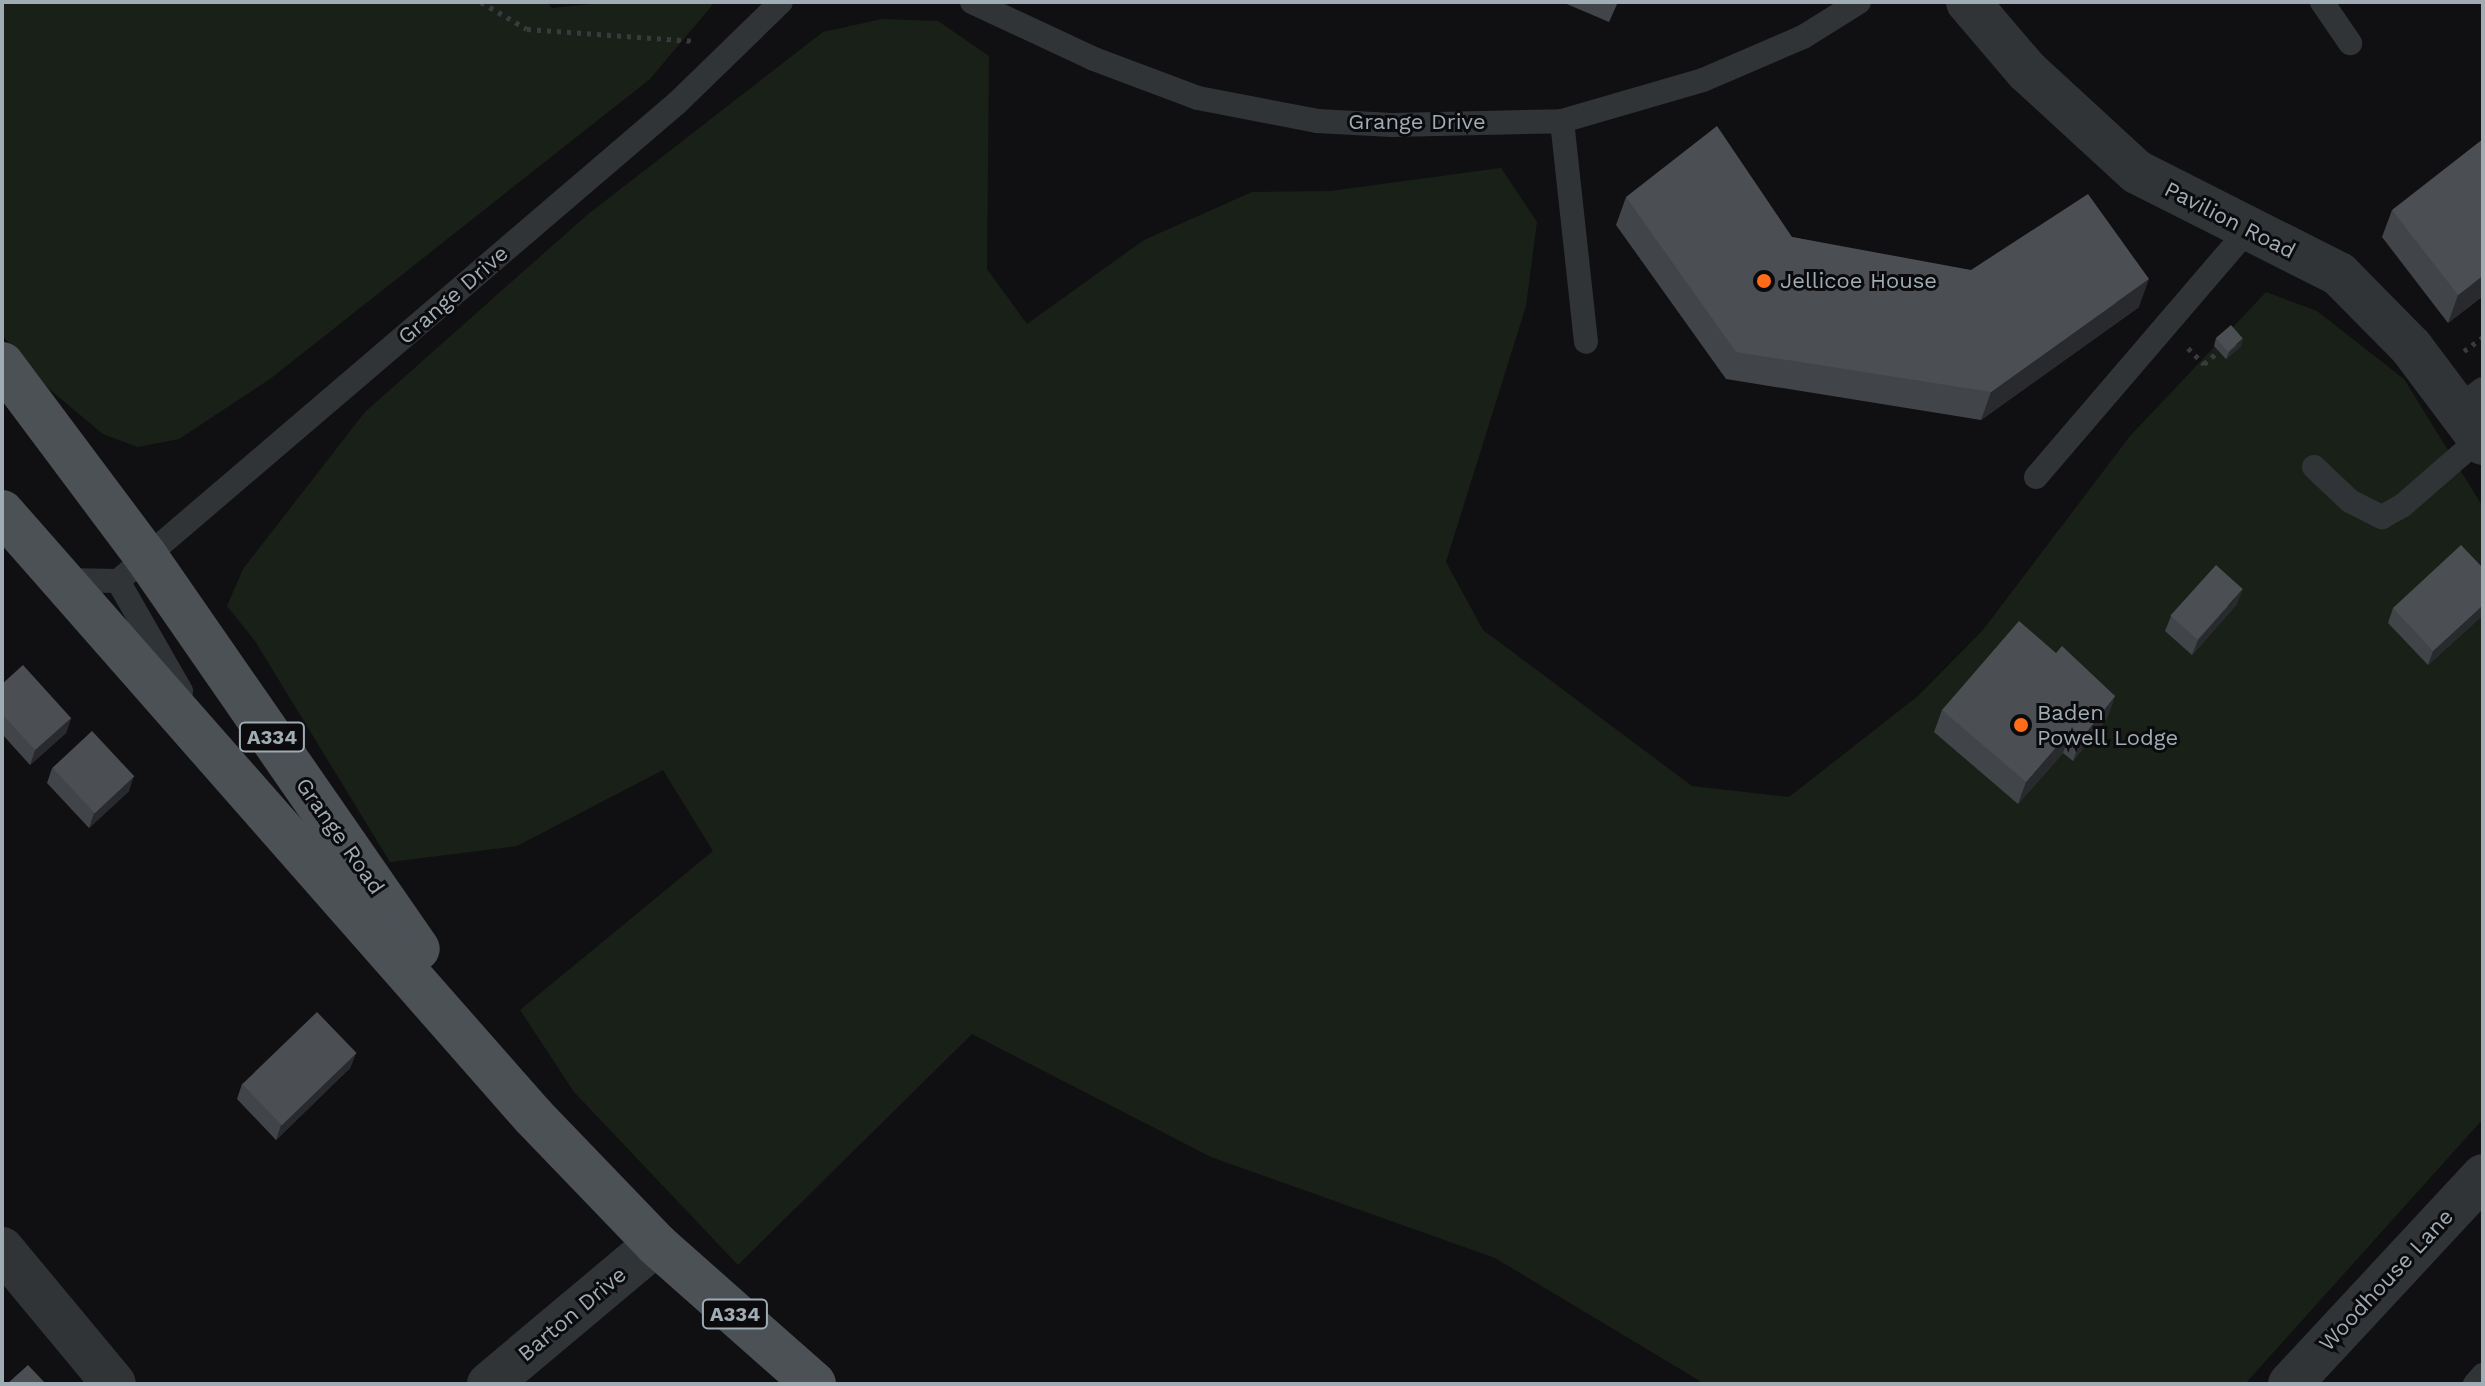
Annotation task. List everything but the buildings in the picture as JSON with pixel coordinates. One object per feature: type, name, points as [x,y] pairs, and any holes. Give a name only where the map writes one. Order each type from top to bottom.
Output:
[{"type":"main road","name":"Grange Road","points":[[2,364],[132,568],[533,1116]]},
{"type":"main road","name":"Grange Road","points":[[2,512],[533,1116],[656,1244],[814,1384]]},
{"type":"street","name":"Pavilion Road","points":[[1968,2],[2027,71],[2137,172],[2339,274],[2411,347],[2475,420]]},
{"type":"street","name":"Woodhouse Lane","points":[[2290,1384],[2483,1176]]},
{"type":"street","name":"Barton Drive","points":[[489,1384],[656,1244]]},
{"type":"street","points":[[2,1249],[114,1384]]},
{"type":"lane","name":"Grange Drive","points":[[132,568],[665,114],[781,2]]},
{"type":"lane","name":"Grange Drive","points":[[972,2],[1094,59],[1198,98],[1317,121],[1392,125],[1562,121],[1703,80],[1803,37],[1859,2]]},
{"type":"lane","points":[[2322,2],[2350,43]]},
{"type":"lane","points":[[1562,121],[1586,342]]},
{"type":"lane","points":[[2036,477],[2248,230]]},
{"type":"lane","points":[[2314,467],[2360,508],[2382,517],[2402,506],[2475,420]]},
{"type":"lane","points":[[63,580],[132,568],[219,760]]},
{"type":"lane","points":[[2475,1384],[2483,1375]]},
{"type":"path","points":[[481,2],[527,29],[740,44]]},
{"type":"path","points":[[2184,344],[2204,364],[2219,351]]},
{"type":"shaded area","points":[[2,2],[547,2],[552,8],[612,2],[715,2],[650,79],[270,379],[179,439],[138,447],[103,434],[49,389],[2,335]]},
{"type":"shaded area","points":[[882,19],[938,21],[989,56],[987,269],[1027,324],[1144,240],[1252,192],[1330,191],[1501,168],[1537,222],[1526,306],[1446,562],[1483,630],[1692,786],[1789,797],[1918,696],[1983,630],[2130,436],[2266,292],[2317,311],[2404,379],[2483,507],[2483,1119],[2245,1384],[1705,1384],[1495,1258],[1211,1157],[972,1034],[738,1265],[574,1092],[520,1010],[713,851],[663,770],[517,846],[390,862],[255,641],[227,606],[243,569],[365,412],[587,215],[823,32]]},
{"type":"place","name":"Jellicoe House","points":[[1764,281]]},
{"type":"place","name":"Baden Powell Lodge","points":[[2021,725]]}]
